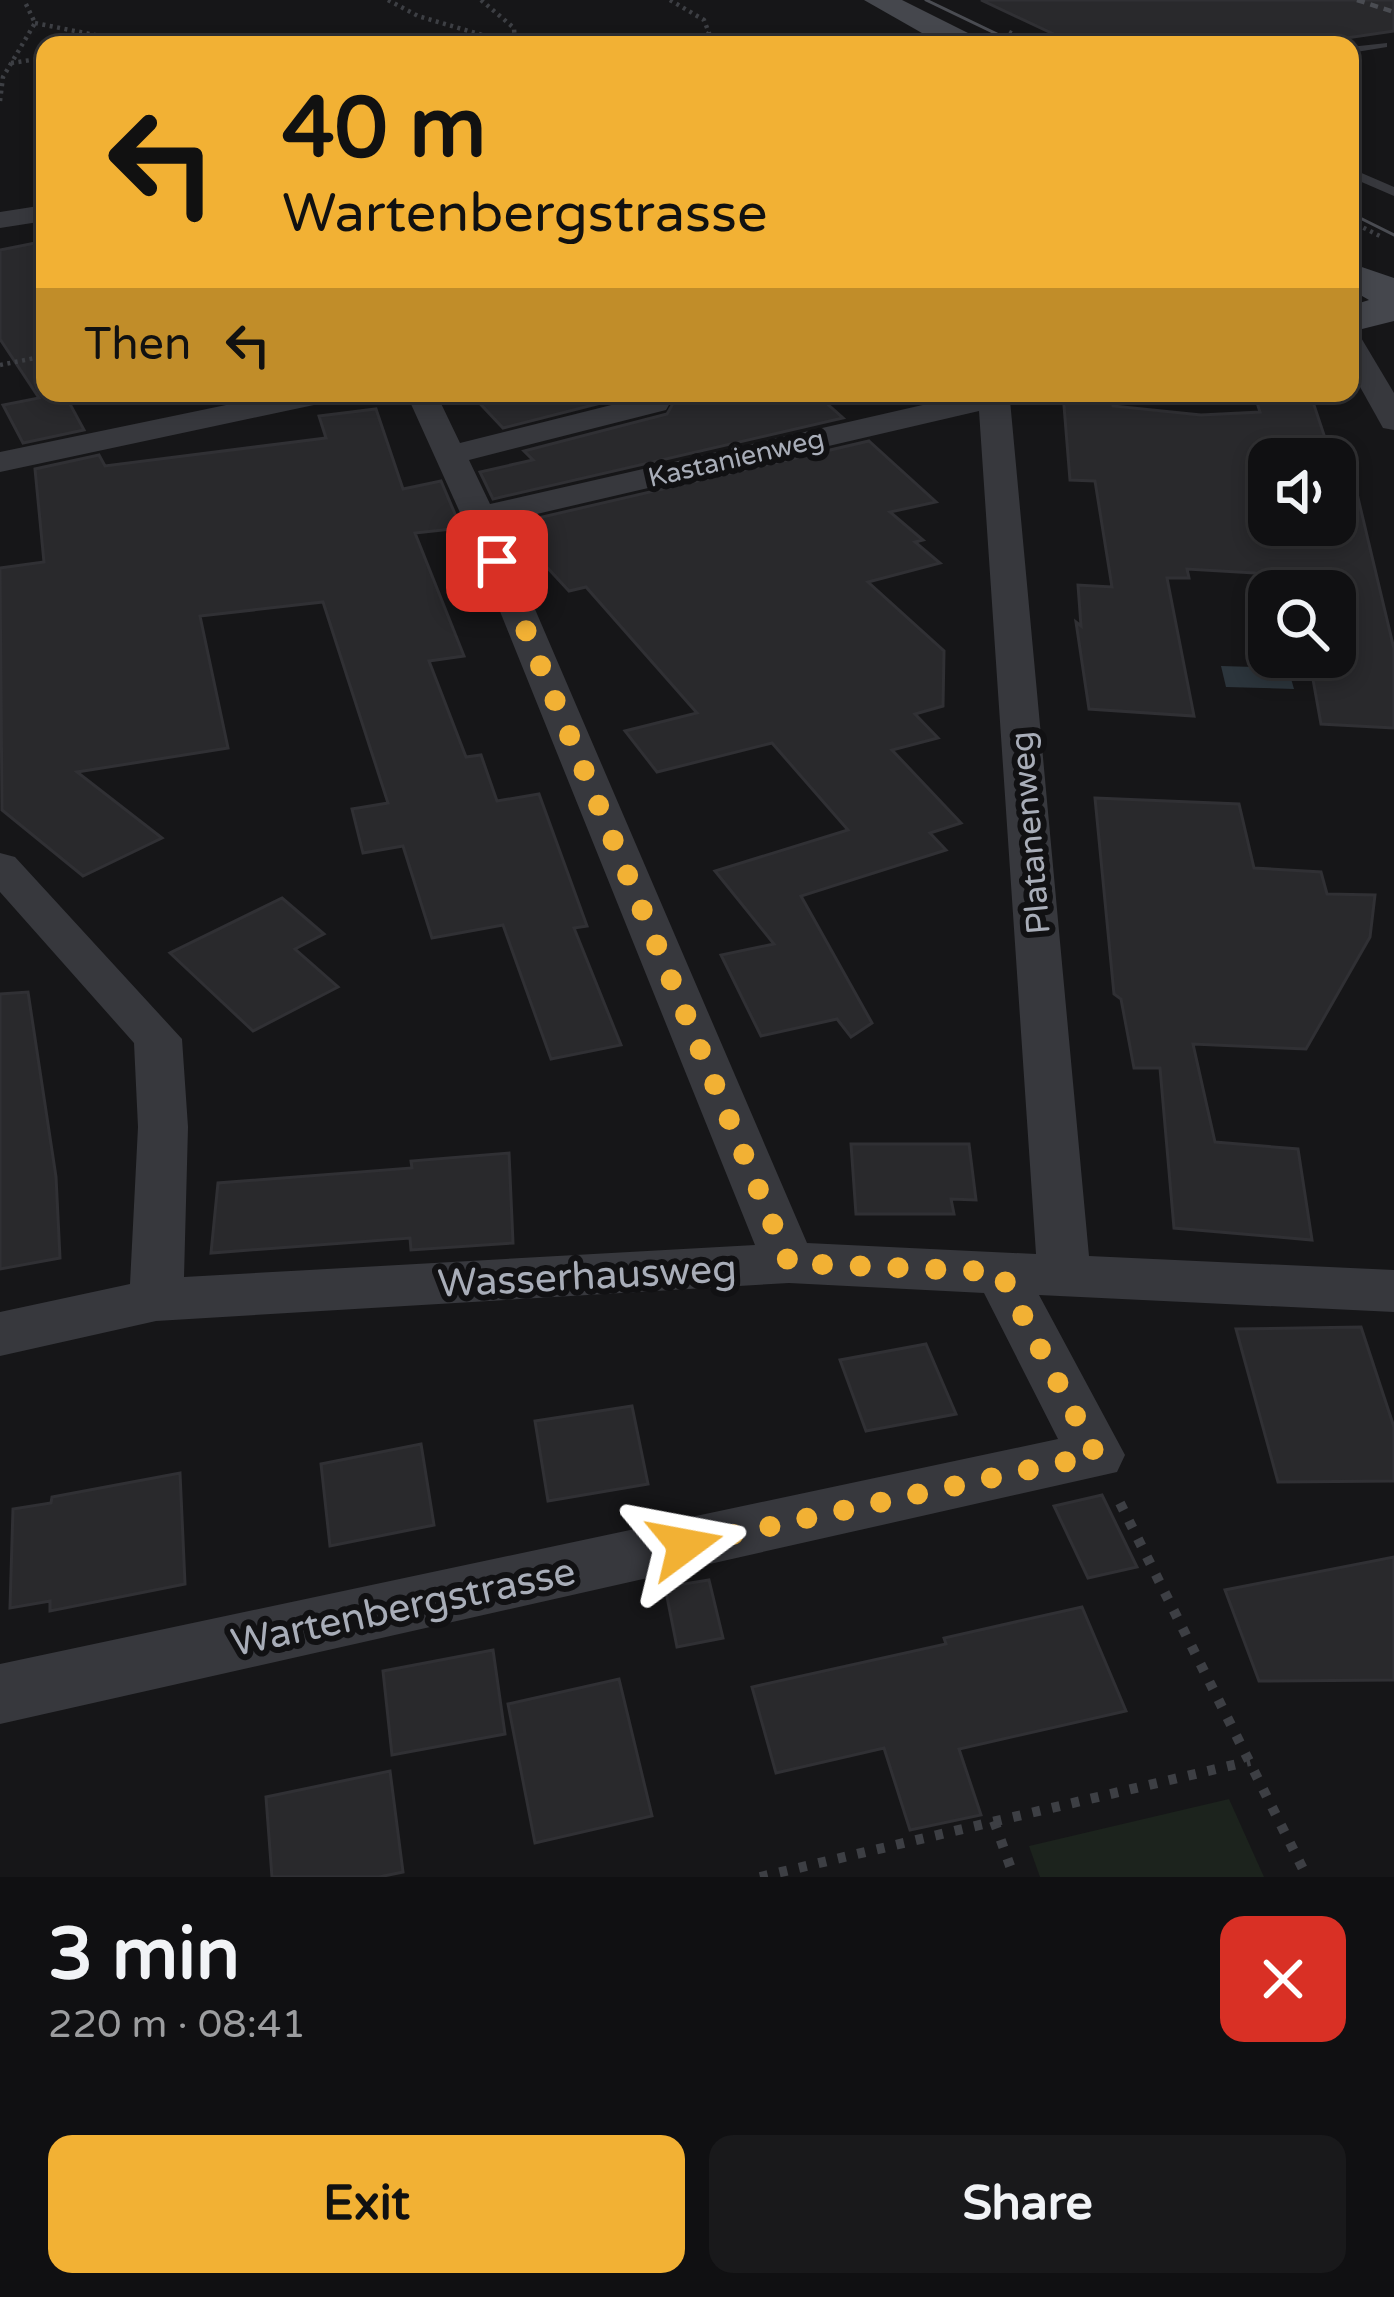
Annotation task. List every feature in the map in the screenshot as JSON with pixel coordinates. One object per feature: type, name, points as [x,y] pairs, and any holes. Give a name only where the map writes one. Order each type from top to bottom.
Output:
[{"type":"main road","points":[[879,0],[949,36]]},
{"type":"street","points":[[0,220],[36,214]]},
{"type":"street","points":[[1359,358],[1394,422]]},
{"type":"street","points":[[0,462],[285,402]]},
{"type":"street","points":[[425,402],[479,517],[789,1263]]},
{"type":"street","name":"Kastanienweg","points":[[479,517],[970,402]]},
{"type":"street","name":"Platanenweg","points":[[996,402],[1064,1275]]},
{"type":"street","points":[[451,455],[656,403]]},
{"type":"street","points":[[0,866],[158,1039],[163,1127],[155,1300]]},
{"type":"street","name":"Wasserhausweg","points":[[0,1334],[155,1300],[789,1263],[1394,1291]]},
{"type":"street","points":[[1000,1272],[1096,1455]]},
{"type":"street","name":"Wartenbergstrasse","points":[[0,1694],[1096,1455]]},
{"type":"lane","points":[[1359,49],[1383,45]]},
{"type":"lane","points":[[1359,176],[1394,192]]},
{"type":"path","points":[[24,0],[34,23]]},
{"type":"path","points":[[388,0],[418,16],[486,36]]},
{"type":"path","points":[[481,0],[514,28],[515,36]]},
{"type":"path","points":[[670,0],[704,20],[709,33],[704,36]]},
{"type":"path","points":[[34,23],[96,36]]},
{"type":"path","points":[[0,101],[3,77],[34,23]]},
{"type":"path","points":[[11,63],[36,59]]},
{"type":"path","points":[[1359,226],[1394,243]]},
{"type":"path","points":[[0,365],[36,358]]},
{"type":"path","points":[[1096,1455],[1307,1877]]},
{"type":"path","points":[[760,1877],[1250,1761]]},
{"type":"path","points":[[994,1821],[1014,1877]]},
{"type":"shaded area","points":[[1221,666],[1248,667],[1248,678],[1291,678],[1294,689],[1226,687]]},
{"type":"shaded area","points":[[1229,1799],[1264,1877],[1040,1877],[1029,1846]]},
{"type":"building","points":[[981,0],[1394,0],[1394,31],[1359,36],[1058,36]]},
{"type":"building","points":[[36,243],[36,393],[0,339],[0,250]]},
{"type":"building","points":[[36,399],[69,402],[84,430],[23,443],[3,405]]},
{"type":"building","points":[[478,402],[605,402],[503,428]]},
{"type":"building","points":[[674,402],[825,402],[843,418],[493,499],[480,472],[533,460],[524,451],[667,414]]},
{"type":"building","points":[[1064,402],[1112,402],[1113,406],[1201,415],[1260,412],[1257,402],[1313,402],[1325,438],[1248,438],[1248,546],[1356,546],[1356,489],[1394,649],[1394,728],[1321,724],[1313,678],[1356,678],[1356,570],[1187,569],[1189,578],[1167,578],[1194,716],[1089,709],[1076,622],[1081,626],[1078,585],[1112,587],[1095,481],[1070,480]]},
{"type":"building","points":[[376,409],[403,489],[441,481],[461,528],[415,533],[464,656],[429,661],[466,757],[481,755],[497,801],[539,794],[587,926],[574,928],[621,1045],[551,1059],[503,925],[432,938],[403,846],[363,853],[352,809],[388,803],[323,602],[200,616],[228,748],[77,772],[162,838],[83,876],[2,810],[0,568],[44,562],[35,469],[99,455],[105,466],[326,438],[319,416]]},
{"type":"building","points":[[869,441],[936,502],[890,512],[923,540],[915,542],[940,563],[868,582],[944,651],[943,706],[915,714],[938,738],[892,750],[961,823],[930,833],[946,850],[801,896],[872,1023],[851,1037],[837,1019],[761,1036],[721,955],[774,944],[715,871],[848,830],[772,743],[657,772],[625,731],[697,713],[586,587],[569,591],[508,525]]},
{"type":"building","points":[[1095,798],[1239,804],[1254,868],[1321,872],[1327,894],[1375,895],[1370,937],[1306,1049],[1193,1044],[1215,1142],[1298,1149],[1312,1240],[1174,1228],[1160,1068],[1134,1068],[1121,999],[1114,994]]},
{"type":"building","points":[[282,898],[324,934],[295,949],[338,987],[253,1031],[170,953]]},
{"type":"building","points":[[28,992],[56,1177],[60,1258],[0,1269],[0,994]]},
{"type":"building","points":[[851,1144],[969,1144],[976,1200],[951,1199],[954,1214],[856,1214]]},
{"type":"building","points":[[509,1153],[513,1243],[411,1250],[410,1238],[211,1253],[218,1183],[412,1168],[411,1161]]},
{"type":"building","points":[[1361,1327],[1394,1427],[1394,1481],[1278,1482],[1236,1329]]},
{"type":"building","points":[[926,1344],[956,1414],[866,1431],[840,1360]]},
{"type":"building","points":[[632,1406],[648,1484],[548,1501],[535,1421]]},
{"type":"building","points":[[421,1444],[434,1525],[330,1546],[321,1464]]},
{"type":"building","points":[[180,1473],[185,1584],[50,1611],[50,1601],[10,1608],[13,1509]]},
{"type":"building","points":[[1102,1495],[1137,1567],[1088,1578],[1054,1506]]},
{"type":"building","points":[[1394,1557],[1394,1680],[1259,1681],[1225,1590]]},
{"type":"building","points":[[709,1580],[723,1638],[677,1647],[665,1587]]},
{"type":"building","points":[[1082,1607],[1126,1711],[959,1749],[981,1815],[910,1830],[884,1748],[776,1773],[752,1687],[946,1644],[944,1638]]},
{"type":"building","points":[[493,1650],[505,1734],[392,1755],[383,1671]]},
{"type":"building","points":[[619,1679],[652,1816],[535,1843],[508,1704]]},
{"type":"building","points":[[390,1771],[403,1872],[379,1877],[272,1877],[266,1797]]},
{"type":"tram line","points":[[926,0],[1001,36]]},
{"type":"tram line","points":[[1359,218],[1394,235]]},
{"type":"railway","points":[[1357,0],[1394,12]]},
{"type":"route","points":[[497,561],[789,1263],[1000,1272],[1096,1455],[685,1545]]}]
